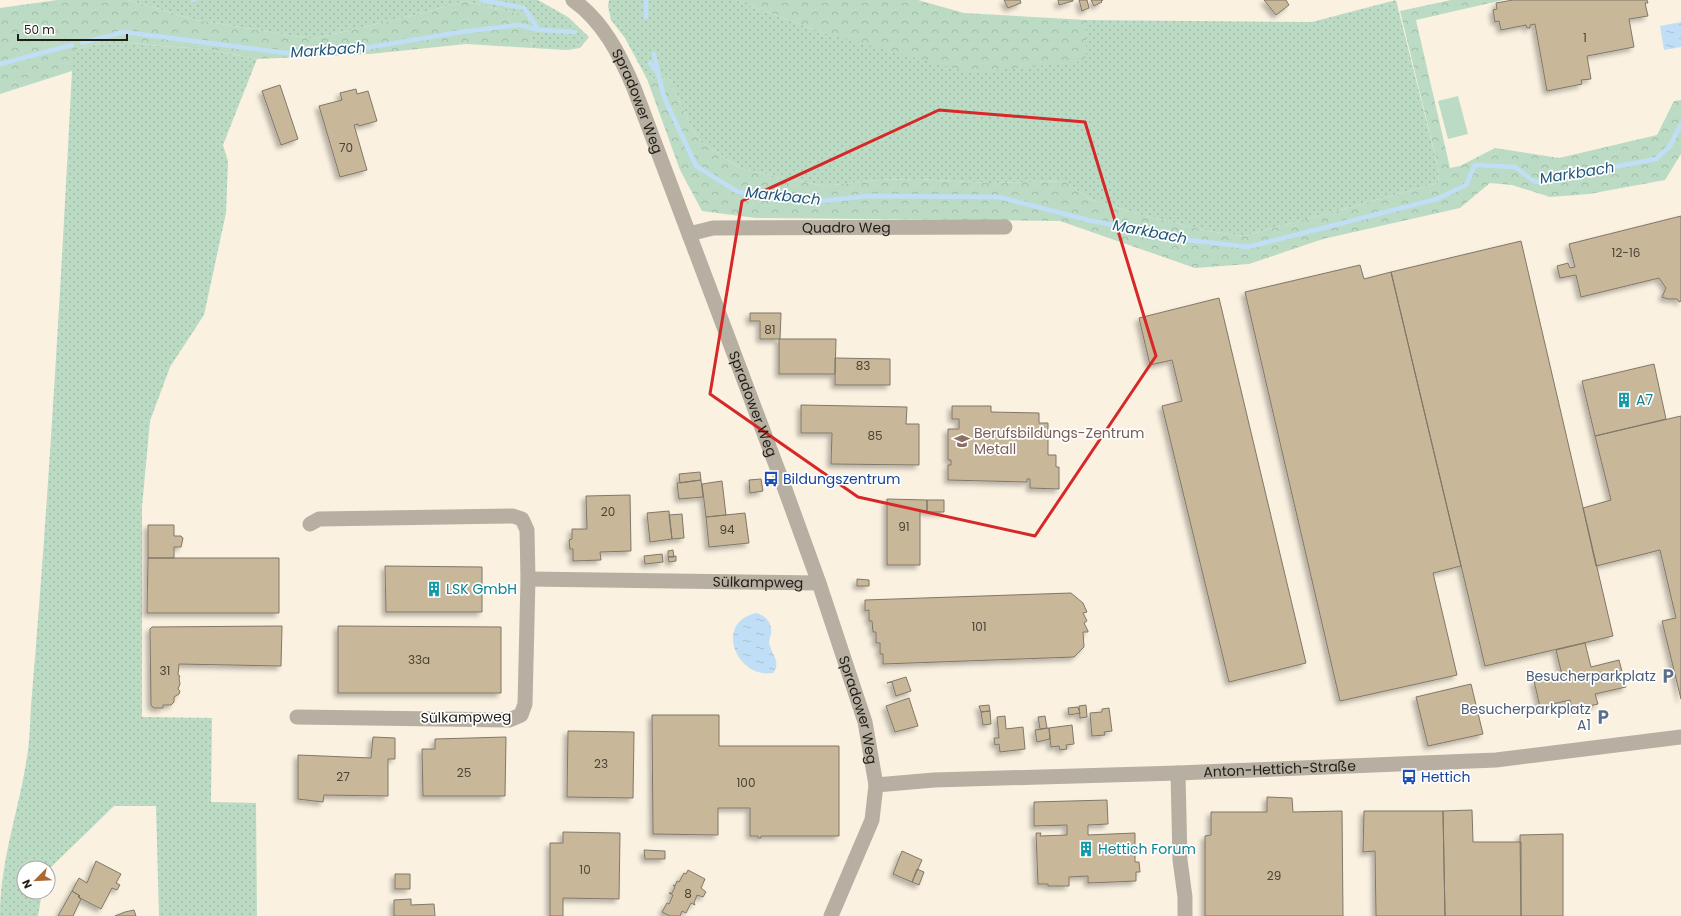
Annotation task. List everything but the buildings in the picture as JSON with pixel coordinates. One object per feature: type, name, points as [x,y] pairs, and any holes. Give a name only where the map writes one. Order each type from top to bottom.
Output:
[{"type":"street","name":"Spradower Weg","points":[[578,1],[609,38],[623,62],[782,481],[819,583],[865,722],[876,785],[872,820],[831,916]]},
{"type":"street","name":"Quadro Weg","points":[[689,234],[713,228],[1004,227]]},
{"type":"street","name":"Sülkampweg","points":[[298,717],[510,720],[521,715],[525,704],[528,579],[527,530],[522,519],[514,516],[319,519],[310,524]]},
{"type":"street","name":"Sülkampweg","points":[[528,579],[819,583]]},
{"type":"street","name":"Anton-Hettich-Straße","points":[[876,785],[934,780],[1178,773],[1496,760],[1681,736]]},
{"type":"street","points":[[1178,773],[1180,860],[1185,897],[1185,916]]},
{"type":"highlighted area","points":[[939,110],[1085,122],[1156,356],[1035,536],[858,497],[710,394],[742,201]]},
{"type":"green space","points":[[57,0],[128,0],[196,20],[312,39],[415,15],[465,1],[528,16],[532,48],[466,44],[370,54],[257,59],[204,49],[146,45],[115,40],[72,50],[72,71],[0,94],[0,8]]},
{"type":"green space","points":[[128,0],[538,0],[568,17],[589,37],[580,48],[567,50],[532,48],[528,16],[465,1],[415,15],[312,39],[196,20]]},
{"type":"green space","points":[[609,0],[735,0],[823,33],[1085,61],[1086,20],[1312,22],[1396,0],[1439,171],[1438,183],[1244,236],[1208,231],[1134,213],[1090,199],[1064,181],[990,183],[917,179],[879,180],[823,186],[742,169],[701,142],[692,128],[669,78],[647,79],[625,38],[611,20],[608,6]]},
{"type":"green space","points":[[735,0],[918,0],[964,13],[1086,20],[1086,61],[971,73],[823,33]]},
{"type":"green space","points":[[1451,0],[1503,0],[1416,20],[1450,168],[1460,166],[1495,148],[1559,158],[1657,135],[1674,101],[1681,100],[1681,154],[1665,180],[1589,194],[1550,197],[1512,185],[1490,183],[1460,208],[1323,239],[1249,264],[1195,268],[1060,221],[756,218],[702,211],[680,170],[647,79],[669,78],[692,128],[701,142],[742,169],[823,186],[879,180],[917,179],[990,183],[1064,181],[1090,199],[1134,213],[1208,231],[1244,236],[1438,183],[1439,171],[1400,11]]},
{"type":"green space","points":[[115,40],[146,45],[204,49],[257,59],[223,145],[228,161],[226,213],[204,315],[170,367],[150,421],[142,507],[142,717],[212,718],[211,802],[256,803],[257,916],[159,916],[156,806],[114,806],[56,862],[56,860],[16,860],[16,900],[41,900],[38,916],[0,916],[6,855],[24,777],[28,751],[54,388],[68,150],[72,50]]},
{"type":"green space","points":[[1458,96],[1468,134],[1448,139],[1438,101]]},
{"type":"water","points":[[1681,22],[1681,47],[1664,50],[1660,26]]},
{"type":"water","points":[[756,613],[768,620],[771,626],[769,643],[776,660],[776,666],[773,673],[760,673],[749,668],[740,659],[735,649],[733,638],[735,627],[743,619]]},
{"type":"waterway","points":[[481,0],[524,8],[539,30]]},
{"type":"waterway","points":[[646,0],[646,17]]},
{"type":"waterway","name":"Markbach","points":[[82,43],[124,32],[286,53],[371,47],[461,32],[519,25],[539,30],[575,32]]},
{"type":"waterway","name":"Markbach","points":[[0,64],[72,45]]},
{"type":"waterway","points":[[654,54],[658,72]]},
{"type":"waterway","name":"Markbach","points":[[650,63],[658,73],[664,97],[696,166],[738,192],[814,202],[867,196],[999,197],[1088,220],[1188,240],[1248,247],[1437,199],[1466,185],[1475,165],[1515,167],[1535,182],[1656,159],[1670,146],[1681,124]]},
{"type":"place","name":"A7","points":[[1624,400]]},
{"type":"place","name":"Berufsbildungs-Zentrum Metall","points":[[962,441]]},
{"type":"place","name":"Bildungszentrum","points":[[771,479]]},
{"type":"place","name":"LSK GmbH","points":[[434,589]]},
{"type":"place","name":"Besucherparkplatz","points":[[1668,676]]},
{"type":"place","name":"Besucherparkplatz A1","points":[[1603,717]]},
{"type":"place","name":"Hettich","points":[[1409,777]]},
{"type":"place","name":"Hettich Forum","points":[[1086,849]]}]
